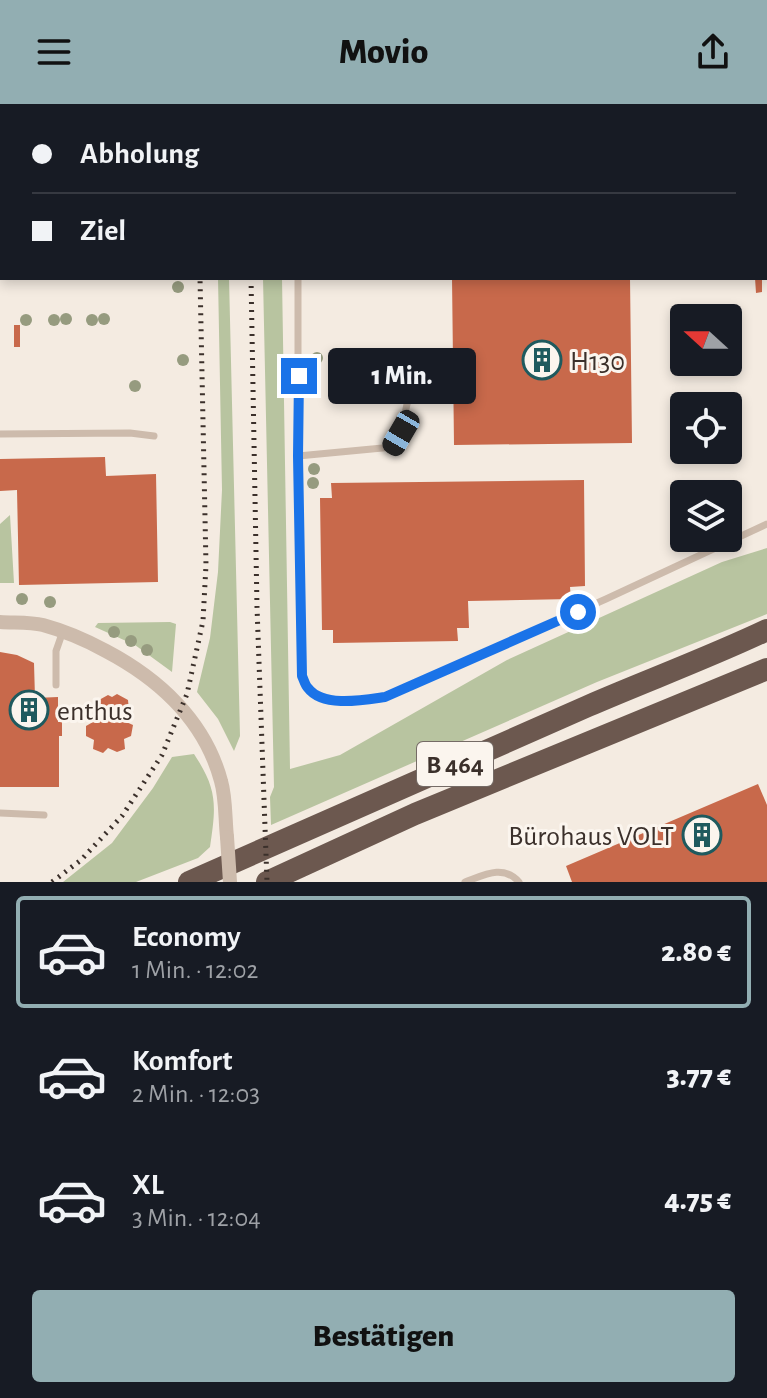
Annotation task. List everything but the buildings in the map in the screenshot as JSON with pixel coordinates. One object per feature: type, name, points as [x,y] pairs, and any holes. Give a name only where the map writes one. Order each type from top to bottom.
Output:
[{"type":"highway","name":"B 464","points":[[189,882],[405,785],[767,630]]},
{"type":"highway","name":"B 464","points":[[267,882],[415,814],[767,669]]},
{"type":"street","points":[[0,622],[40,624],[83,639],[131,664],[183,708],[200,733],[222,783],[230,882]]},
{"type":"lane","points":[[298,280],[302,676],[308,689],[320,699],[351,701],[385,697],[767,524]]},
{"type":"lane","points":[[298,456],[393,447],[401,433],[412,380]]},
{"type":"lane","points":[[0,434],[130,433],[154,436]]},
{"type":"lane","points":[[56,685],[56,651],[63,631]]},
{"type":"lane","points":[[0,813],[44,815]]},
{"type":"lane","points":[[465,882],[496,871],[512,875],[519,882]]},
{"type":"green space","points":[[218,280],[229,280],[240,736],[234,751],[218,719],[197,692],[210,638],[218,572],[222,490]]},
{"type":"green space","points":[[263,280],[282,280],[290,769],[340,755],[507,660],[722,562],[767,548],[767,614],[597,682],[271,825],[270,797],[274,787]]},
{"type":"green space","points":[[10,515],[14,583],[0,583],[0,524]]},
{"type":"green space","points":[[98,623],[176,624],[172,672],[135,645],[95,627]]},
{"type":"green space","points":[[194,754],[207,778],[213,799],[210,847],[198,858],[136,882],[63,882],[112,843],[172,757]]},
{"type":"railway","points":[[52,882],[81,860],[122,816],[162,755],[187,694],[203,621],[206,565],[200,280]]},
{"type":"railway","points":[[251,280],[257,607],[267,882]]},
{"type":"place","name":"H130","points":[[542,360]]},
{"type":"place","name":"enthus","points":[[29,710]]},
{"type":"place","name":"Bürohaus VOLT","points":[[702,835]]},
{"type":"route","points":[[299,376],[302,676],[308,689],[320,699],[351,701],[385,697],[578,612]]}]
